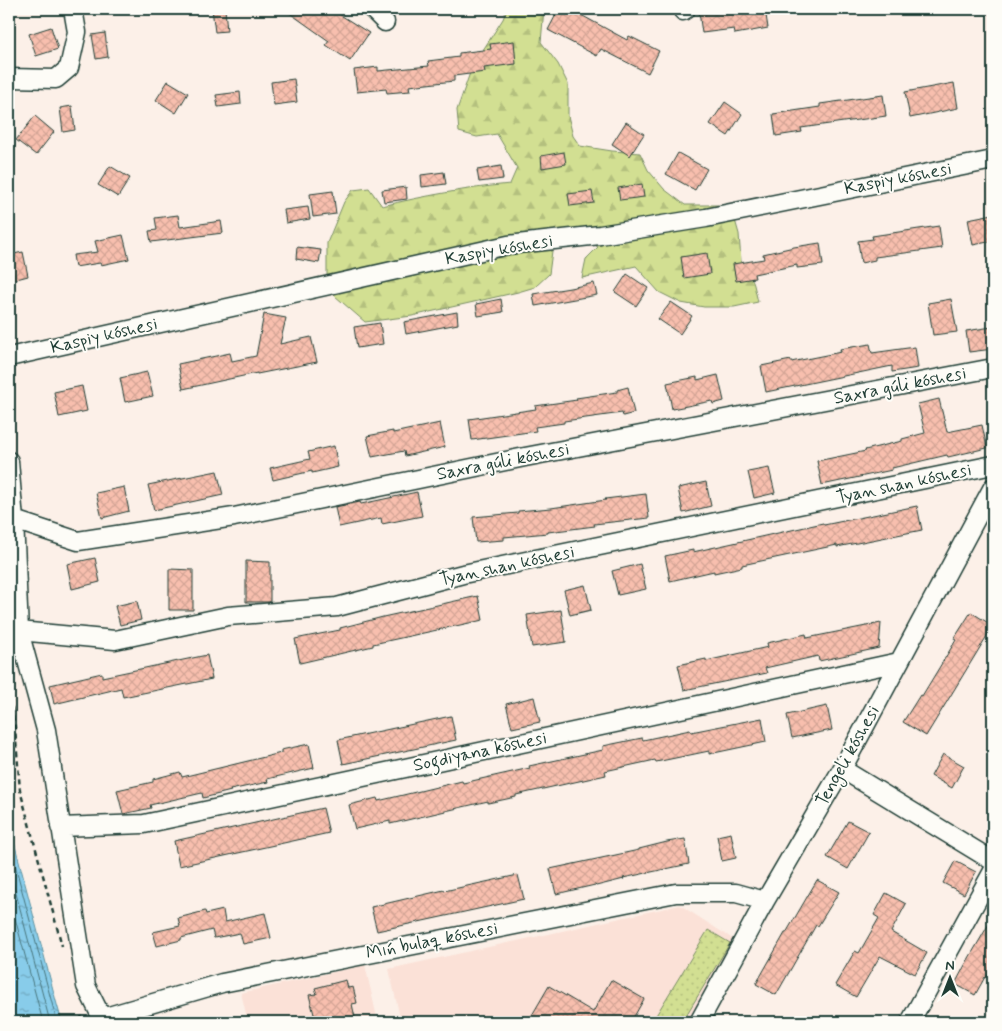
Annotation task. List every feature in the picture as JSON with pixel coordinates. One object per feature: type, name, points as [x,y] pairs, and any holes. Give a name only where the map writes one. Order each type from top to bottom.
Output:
[{"type":"street","points":[[9,78],[56,79],[69,68],[77,32],[73,9]]},
{"type":"street","points":[[372,9],[385,22]]},
{"type":"street","name":"Kaspiy kóshesi","points":[[9,357],[508,245],[600,235],[706,218],[993,160]]},
{"type":"street","name":"Saxra gúli kóshesi","points":[[14,520],[78,540],[234,517],[525,457],[993,368]]},
{"type":"street","points":[[9,461],[14,520],[19,631],[46,730],[86,986],[103,1020]]},
{"type":"street","name":"Tyan shan kóshesi","points":[[19,631],[116,640],[228,616],[337,608],[463,574],[993,466]]},
{"type":"street","name":"Tengeli kóshesi","points":[[699,1022],[765,901],[842,769],[993,487]]},
{"type":"street","name":"Sogdiyana kóshesi","points":[[60,827],[144,824],[899,662]]},
{"type":"street","points":[[842,769],[993,861]]},
{"type":"street","points":[[910,1022],[993,871]]},
{"type":"street","name":"Mıń bulaq kóshesi","points":[[103,1020],[222,983],[676,893],[736,893],[765,901]]},
{"type":"path","points":[[9,688],[20,790],[62,946]]},
{"type":"path","points":[[80,1013],[83,1022]]},
{"type":"shaded area","points":[[680,905],[736,941],[689,1022],[401,1022],[389,969]]},
{"type":"shaded area","points":[[365,965],[378,1022],[248,1022],[241,993]]},
{"type":"green space","points":[[507,9],[544,9],[541,42],[558,64],[568,84],[568,116],[573,136],[580,146],[640,153],[648,170],[664,189],[685,205],[718,205],[733,213],[739,234],[741,261],[753,281],[758,302],[734,307],[704,307],[681,303],[659,292],[636,266],[582,278],[586,259],[598,247],[572,232],[552,251],[549,274],[535,287],[518,292],[412,316],[365,322],[327,289],[327,243],[344,202],[353,190],[369,188],[382,206],[446,193],[510,184],[517,168],[497,134],[477,137],[459,132],[457,110],[472,67],[503,19]]},
{"type":"green space","points":[[708,930],[730,943],[682,1022],[652,1022]]},
{"type":"water","points":[[9,823],[56,1001],[62,1022],[9,1022]]},
{"type":"building","points":[[212,9],[225,9],[227,31],[215,32]]},
{"type":"building","points":[[284,9],[331,9],[369,33],[350,61],[326,45],[329,41]]},
{"type":"building","points":[[559,9],[570,9],[627,40],[629,36],[659,51],[648,73],[601,49],[597,56],[548,30]]},
{"type":"building","points":[[722,9],[765,9],[768,28],[735,34],[734,29],[702,33],[699,12]]},
{"type":"building","points":[[51,27],[58,49],[36,56],[29,34]]},
{"type":"building","points":[[105,33],[108,57],[96,59],[92,35]]},
{"type":"building","points":[[514,41],[516,64],[484,68],[485,72],[454,76],[454,81],[409,86],[410,91],[387,93],[386,89],[357,92],[354,70],[378,67],[378,71],[429,66],[428,61],[459,57],[459,53],[491,49],[490,44]]},
{"type":"building","points":[[294,79],[297,102],[274,105],[271,82]]},
{"type":"building","points":[[168,81],[188,93],[176,113],[156,100]]},
{"type":"building","points":[[954,83],[958,108],[910,118],[905,92]]},
{"type":"building","points":[[240,92],[241,104],[218,107],[216,95]]},
{"type":"building","points":[[883,95],[886,116],[801,128],[802,132],[776,136],[773,114],[820,107],[820,104]]},
{"type":"building","points":[[725,102],[742,114],[728,136],[710,124]]},
{"type":"building","points":[[72,106],[75,130],[63,132],[60,108]]},
{"type":"building","points":[[35,116],[54,132],[36,155],[16,140]]},
{"type":"building","points":[[626,122],[644,134],[630,156],[612,144]]},
{"type":"building","points":[[564,152],[566,164],[542,168],[541,156]]},
{"type":"building","points":[[678,153],[707,169],[695,190],[666,174]]},
{"type":"building","points":[[110,166],[130,178],[118,197],[98,185]]},
{"type":"building","points":[[501,166],[503,179],[479,182],[477,170]]},
{"type":"building","points":[[444,172],[446,184],[422,187],[421,175]]},
{"type":"building","points":[[642,184],[644,197],[620,200],[618,188]]},
{"type":"building","points":[[406,187],[407,199],[384,202],[382,190]]},
{"type":"building","points":[[333,191],[336,214],[313,217],[310,194]]},
{"type":"building","points":[[592,191],[594,203],[570,206],[568,194]]},
{"type":"building","points":[[308,207],[310,219],[286,223],[284,210]]},
{"type":"building","points":[[993,214],[993,241],[973,245],[968,219]]},
{"type":"building","points":[[178,215],[180,227],[221,221],[223,233],[151,242],[149,231],[157,230],[155,218]]},
{"type":"building","points":[[939,226],[942,248],[875,257],[875,260],[861,263],[858,241],[873,239],[872,236]]},
{"type":"building","points":[[123,235],[129,259],[101,265],[100,263],[75,267],[73,255],[98,252],[95,241]]},
{"type":"building","points":[[820,243],[823,265],[797,268],[797,265],[754,274],[755,278],[736,281],[733,264],[764,259],[763,254]]},
{"type":"building","points":[[297,247],[321,250],[319,263],[296,259]]},
{"type":"building","points":[[23,252],[28,276],[9,281],[9,255]]},
{"type":"building","points":[[707,253],[710,274],[684,278],[681,257]]},
{"type":"building","points":[[627,274],[648,288],[636,306],[615,292]]},
{"type":"building","points":[[594,283],[597,295],[535,306],[533,294]]},
{"type":"building","points":[[501,299],[503,312],[478,316],[476,304]]},
{"type":"building","points":[[951,299],[957,332],[933,335],[928,303]]},
{"type":"building","points":[[671,302],[692,316],[680,334],[658,319]]},
{"type":"building","points":[[457,312],[458,324],[406,334],[404,322]]},
{"type":"building","points":[[264,314],[286,318],[280,344],[311,337],[317,362],[183,389],[178,364],[230,353],[232,361],[256,356]]},
{"type":"building","points":[[380,323],[383,344],[357,348],[354,327]]},
{"type":"building","points":[[992,327],[993,349],[969,352],[966,331]]},
{"type":"building","points":[[870,344],[872,353],[915,347],[918,368],[892,372],[892,366],[766,392],[761,366],[841,352],[840,349]]},
{"type":"building","points":[[147,372],[153,396],[125,402],[120,378]]},
{"type":"building","points":[[718,375],[724,401],[713,404],[712,401],[672,409],[667,383],[697,377],[697,380]]},
{"type":"building","points":[[82,386],[87,411],[59,417],[54,392]]},
{"type":"building","points":[[628,387],[634,413],[623,416],[622,413],[564,421],[564,423],[535,427],[536,431],[472,440],[469,419],[536,409],[535,406],[617,392],[617,390]]},
{"type":"building","points":[[939,399],[947,432],[982,425],[987,448],[948,457],[947,455],[892,468],[892,470],[822,485],[817,461],[866,451],[925,433],[918,404]]},
{"type":"building","points":[[440,423],[445,447],[405,456],[404,451],[372,457],[367,436],[393,431],[393,433]]},
{"type":"building","points":[[334,446],[338,467],[273,480],[270,468],[310,459],[308,452]]},
{"type":"building","points":[[769,468],[775,493],[754,498],[748,472]]},
{"type":"building","points":[[217,471],[223,495],[154,510],[148,485]]},
{"type":"building","points":[[706,482],[711,506],[683,513],[678,488]]},
{"type":"building","points":[[124,487],[129,511],[102,518],[96,493]]},
{"type":"building","points":[[417,492],[422,516],[382,524],[381,518],[339,527],[335,507],[360,502],[361,504]]},
{"type":"building","points":[[646,494],[649,518],[594,524],[595,526],[548,533],[504,537],[504,540],[476,542],[473,517],[518,513],[518,511]]},
{"type":"building","points":[[917,506],[922,530],[837,547],[837,545],[670,581],[665,556],[693,550],[693,552],[823,523],[824,525]]},
{"type":"building","points":[[95,558],[100,582],[72,589],[67,564]]},
{"type":"building","points":[[246,561],[270,562],[270,602],[246,602]]},
{"type":"building","points":[[640,564],[646,589],[618,595],[612,571]]},
{"type":"building","points":[[169,569],[193,570],[193,610],[169,610]]},
{"type":"building","points":[[585,585],[591,610],[570,615],[564,590]]},
{"type":"building","points":[[478,596],[483,620],[373,644],[373,646],[300,663],[295,639],[340,630],[340,628],[383,617]]},
{"type":"building","points":[[137,601],[141,620],[120,625],[115,606]]},
{"type":"building","points":[[561,610],[566,642],[532,647],[527,615]]},
{"type":"building","points":[[971,612],[993,626],[926,736],[903,722],[920,695],[922,696]]},
{"type":"building","points":[[881,623],[879,648],[819,661],[818,656],[765,668],[767,673],[684,690],[678,665],[706,659],[706,661],[768,647],[767,643],[806,634],[807,638]]},
{"type":"building","points":[[207,655],[212,679],[123,697],[121,688],[54,704],[50,685],[102,673],[102,677]]},
{"type":"building","points":[[534,697],[540,722],[512,728],[506,704]]},
{"type":"building","points":[[827,706],[832,730],[792,738],[787,715]]},
{"type":"building","points":[[451,716],[456,740],[343,764],[338,740]]},
{"type":"building","points":[[762,718],[766,742],[709,754],[709,751],[656,762],[655,760],[605,771],[606,775],[516,795],[516,797],[488,803],[488,801],[390,824],[390,821],[355,829],[349,805],[377,798],[378,801],[462,781],[463,783],[530,768],[529,766],[603,750],[603,746]]},
{"type":"building","points":[[309,744],[314,768],[267,779],[268,782],[203,798],[202,793],[150,805],[151,808],[123,814],[117,790],[153,782],[153,779],[180,772],[182,777],[281,753],[281,750]]},
{"type":"building","points":[[943,754],[964,766],[952,788],[931,776]]},
{"type":"building","points":[[323,808],[329,833],[179,866],[174,841]]},
{"type":"building","points":[[848,821],[869,832],[848,869],[827,857]]},
{"type":"building","points":[[731,833],[736,858],[722,861],[717,836]]},
{"type":"building","points":[[685,839],[689,864],[556,894],[550,869]]},
{"type":"building","points":[[955,861],[976,872],[964,894],[943,883]]},
{"type":"building","points":[[518,875],[524,899],[377,931],[371,907]]},
{"type":"building","points":[[817,880],[839,892],[818,926],[816,925],[776,995],[756,984]]},
{"type":"building","points":[[886,893],[906,904],[891,932],[927,953],[915,974],[880,956],[856,997],[835,985],[855,951],[859,953],[879,918],[874,915]]},
{"type":"building","points":[[223,910],[225,922],[265,913],[271,938],[243,944],[240,933],[214,938],[212,930],[157,946],[153,932],[180,926],[178,918],[205,911],[206,914]]},
{"type":"building","points":[[993,917],[993,965],[975,995],[955,984]]},
{"type":"building","points":[[346,980],[348,988],[353,987],[357,1003],[352,1004],[356,1022],[316,1022],[309,995],[317,994],[315,988]]},
{"type":"building","points":[[611,980],[644,999],[631,1022],[528,1022],[549,986],[593,1012]]}]
